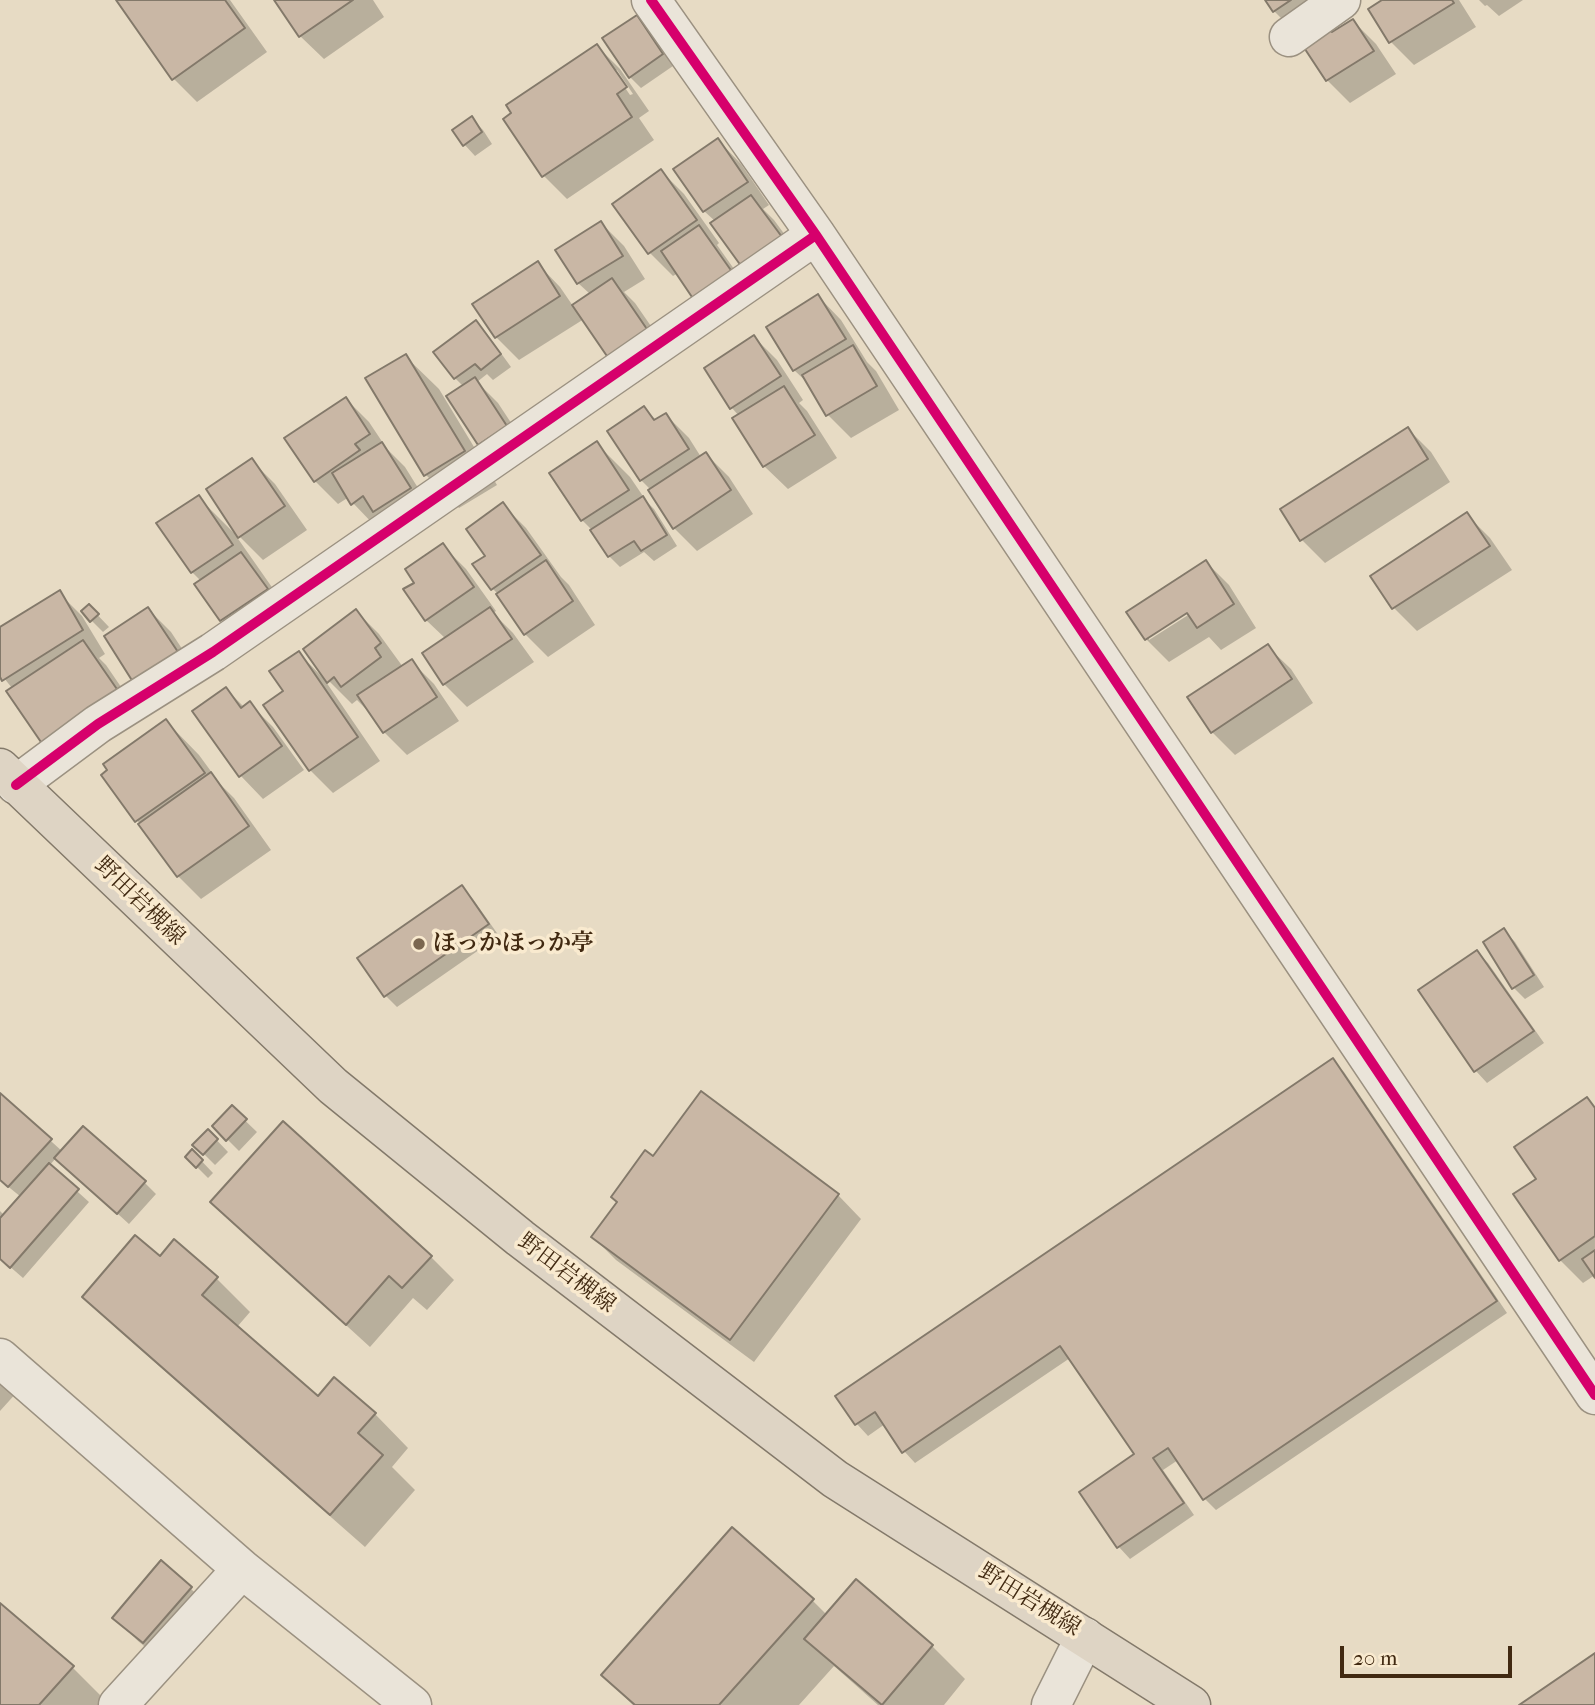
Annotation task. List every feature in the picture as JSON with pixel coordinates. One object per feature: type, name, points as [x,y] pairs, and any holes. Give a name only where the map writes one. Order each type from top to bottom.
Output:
[{"type":"main road","name":"野田岩槻線","points":[[8,777],[333,1086],[520,1238],[835,1479],[1191,1705]]},
{"type":"street","points":[[651,0],[816,235],[1595,1395]]},
{"type":"street","points":[[1289,37],[1341,0]]},
{"type":"street","points":[[8,777],[213,652],[816,235]]},
{"type":"street","points":[[0,1358],[242,1569],[412,1705]]},
{"type":"street","points":[[118,1705],[242,1569]]},
{"type":"street","points":[[1051,1705],[1086,1637]]},
{"type":"building","points":[[116,0],[225,0],[245,28],[172,80]]},
{"type":"building","points":[[274,0],[353,0],[299,37]]},
{"type":"building","points":[[1265,0],[1291,0],[1273,12]]},
{"type":"building","points":[[1382,0],[1452,0],[1454,3],[1389,43],[1368,9]]},
{"type":"building","points":[[637,15],[663,54],[629,78],[602,38]]},
{"type":"building","points":[[1324,19],[1332,32],[1353,19],[1374,51],[1326,81],[1297,37]]},
{"type":"building","points":[[597,44],[627,87],[617,94],[632,117],[542,177],[503,119],[511,113],[506,105]]},
{"type":"building","points":[[472,116],[482,132],[463,146],[452,130]]},
{"type":"building","points":[[718,138],[748,182],[703,212],[673,169]]},
{"type":"building","points":[[661,169],[697,220],[648,254],[612,204]]},
{"type":"building","points":[[751,195],[785,241],[744,270],[710,223]]},
{"type":"building","points":[[601,221],[623,256],[577,284],[555,250]]},
{"type":"building","points":[[699,225],[735,276],[696,303],[661,251]]},
{"type":"building","points":[[538,261],[560,296],[495,338],[472,304]]},
{"type":"building","points":[[612,278],[651,335],[611,362],[572,305]]},
{"type":"building","points":[[818,294],[846,339],[793,371],[766,327]]},
{"type":"building","points":[[476,320],[501,354],[481,370],[475,364],[454,379],[433,352]]},
{"type":"building","points":[[754,335],[781,376],[730,409],[704,368]]},
{"type":"building","points":[[853,345],[877,386],[826,416],[802,375]]},
{"type":"building","points":[[406,354],[465,451],[424,476],[365,378]]},
{"type":"building","points":[[475,377],[507,426],[478,445],[446,396]]},
{"type":"building","points":[[784,386],[815,435],[763,467],[732,418]]},
{"type":"building","points":[[346,397],[370,434],[355,444],[360,450],[314,482],[284,438]]},
{"type":"building","points":[[644,406],[654,420],[666,413],[689,449],[640,481],[607,431]]},
{"type":"building","points":[[1408,427],[1428,459],[1300,541],[1280,509]]},
{"type":"building","points":[[597,441],[629,490],[581,521],[549,473]]},
{"type":"building","points":[[382,442],[411,488],[373,512],[363,496],[351,505],[332,473]]},
{"type":"building","points":[[706,452],[731,490],[673,529],[648,490]]},
{"type":"building","points":[[252,458],[285,506],[238,538],[206,489]]},
{"type":"building","points":[[199,495],[233,545],[191,573],[156,523]]},
{"type":"building","points":[[643,496],[667,535],[641,551],[634,541],[608,557],[590,530]]},
{"type":"building","points":[[503,502],[541,555],[491,590],[472,564],[485,556],[466,529]]},
{"type":"building","points":[[1467,512],[1490,546],[1392,609],[1370,576]]},
{"type":"building","points":[[443,543],[474,587],[425,621],[403,589],[414,583],[405,569]]},
{"type":"building","points":[[241,552],[268,589],[220,621],[194,584]]},
{"type":"building","points":[[546,560],[573,601],[524,635],[496,594]]},
{"type":"building","points":[[1206,560],[1234,604],[1197,628],[1187,613],[1145,640],[1126,612]]},
{"type":"building","points":[[60,590],[83,630],[2,681],[0,627]]},
{"type":"building","points":[[89,604],[99,614],[90,622],[81,611]]},
{"type":"building","points":[[148,607],[178,652],[133,682],[104,636]]},
{"type":"building","points":[[490,607],[512,639],[443,685],[422,653]]},
{"type":"building","points":[[356,609],[381,643],[375,648],[381,657],[341,687],[334,677],[327,683],[303,649]]},
{"type":"building","points":[[83,640],[121,695],[43,745],[6,691]]},
{"type":"building","points":[[1268,644],[1292,679],[1211,733],[1187,697]]},
{"type":"building","points":[[299,651],[358,737],[309,771],[263,705],[283,691],[269,671]]},
{"type":"building","points":[[412,659],[437,697],[383,733],[357,695]]},
{"type":"building","points":[[226,687],[241,708],[250,701],[282,746],[239,777],[192,711]]},
{"type":"building","points":[[166,719],[205,773],[135,822],[101,775],[107,770],[103,764]]},
{"type":"building","points":[[211,772],[249,826],[177,877],[138,824]]},
{"type":"building","points":[[462,885],[489,924],[384,997],[357,958]]},
{"type":"building","points":[[1504,928],[1534,975],[1512,989],[1483,942]]},
{"type":"building","points":[[1477,950],[1534,1031],[1474,1072],[1418,990]]},
{"type":"building","points":[[1333,1058],[1497,1301],[1203,1500],[1168,1448],[1153,1458],[1184,1503],[1117,1548],[1079,1492],[1134,1454],[1060,1346],[902,1453],[875,1412],[855,1425],[835,1396]]},
{"type":"building","points":[[701,1091],[839,1194],[730,1340],[591,1237],[617,1202],[611,1197],[645,1150],[653,1156]]},
{"type":"building","points":[[0,1093],[52,1139],[8,1187],[0,1180]]},
{"type":"building","points":[[1587,1097],[1595,1108],[1595,1236],[1559,1261],[1513,1194],[1536,1179],[1514,1147]]},
{"type":"building","points":[[232,1105],[247,1119],[226,1141],[212,1126]]},
{"type":"building","points":[[283,1121],[432,1256],[402,1288],[389,1276],[346,1325],[210,1202]]},
{"type":"building","points":[[83,1126],[146,1181],[117,1214],[54,1158]]},
{"type":"building","points":[[208,1129],[218,1139],[203,1155],[192,1145]]},
{"type":"building","points":[[192,1149],[203,1160],[196,1168],[185,1157]]},
{"type":"building","points":[[49,1163],[79,1189],[10,1268],[0,1259],[0,1218]]},
{"type":"building","points":[[135,1235],[160,1256],[174,1239],[218,1277],[202,1295],[318,1396],[334,1377],[376,1413],[358,1433],[383,1455],[330,1515],[82,1297]]},
{"type":"building","points":[[1595,1250],[1595,1278],[1582,1259]]},
{"type":"building","points":[[732,1527],[814,1599],[719,1705],[635,1705],[601,1675]]},
{"type":"building","points":[[161,1560],[192,1587],[143,1643],[112,1618]]},
{"type":"building","points":[[856,1579],[933,1645],[882,1705],[804,1639]]},
{"type":"building","points":[[0,1603],[74,1666],[39,1705],[0,1705]]},
{"type":"building","points":[[1595,1653],[1595,1705],[1519,1705]]},
{"type":"cycle path","points":[[651,0],[816,235],[1595,1395]]},
{"type":"cycle path","points":[[16,785],[98,724],[213,652],[816,235]]},
{"type":"place","name":"ほっかほっか亭","points":[[419,944]]}]
